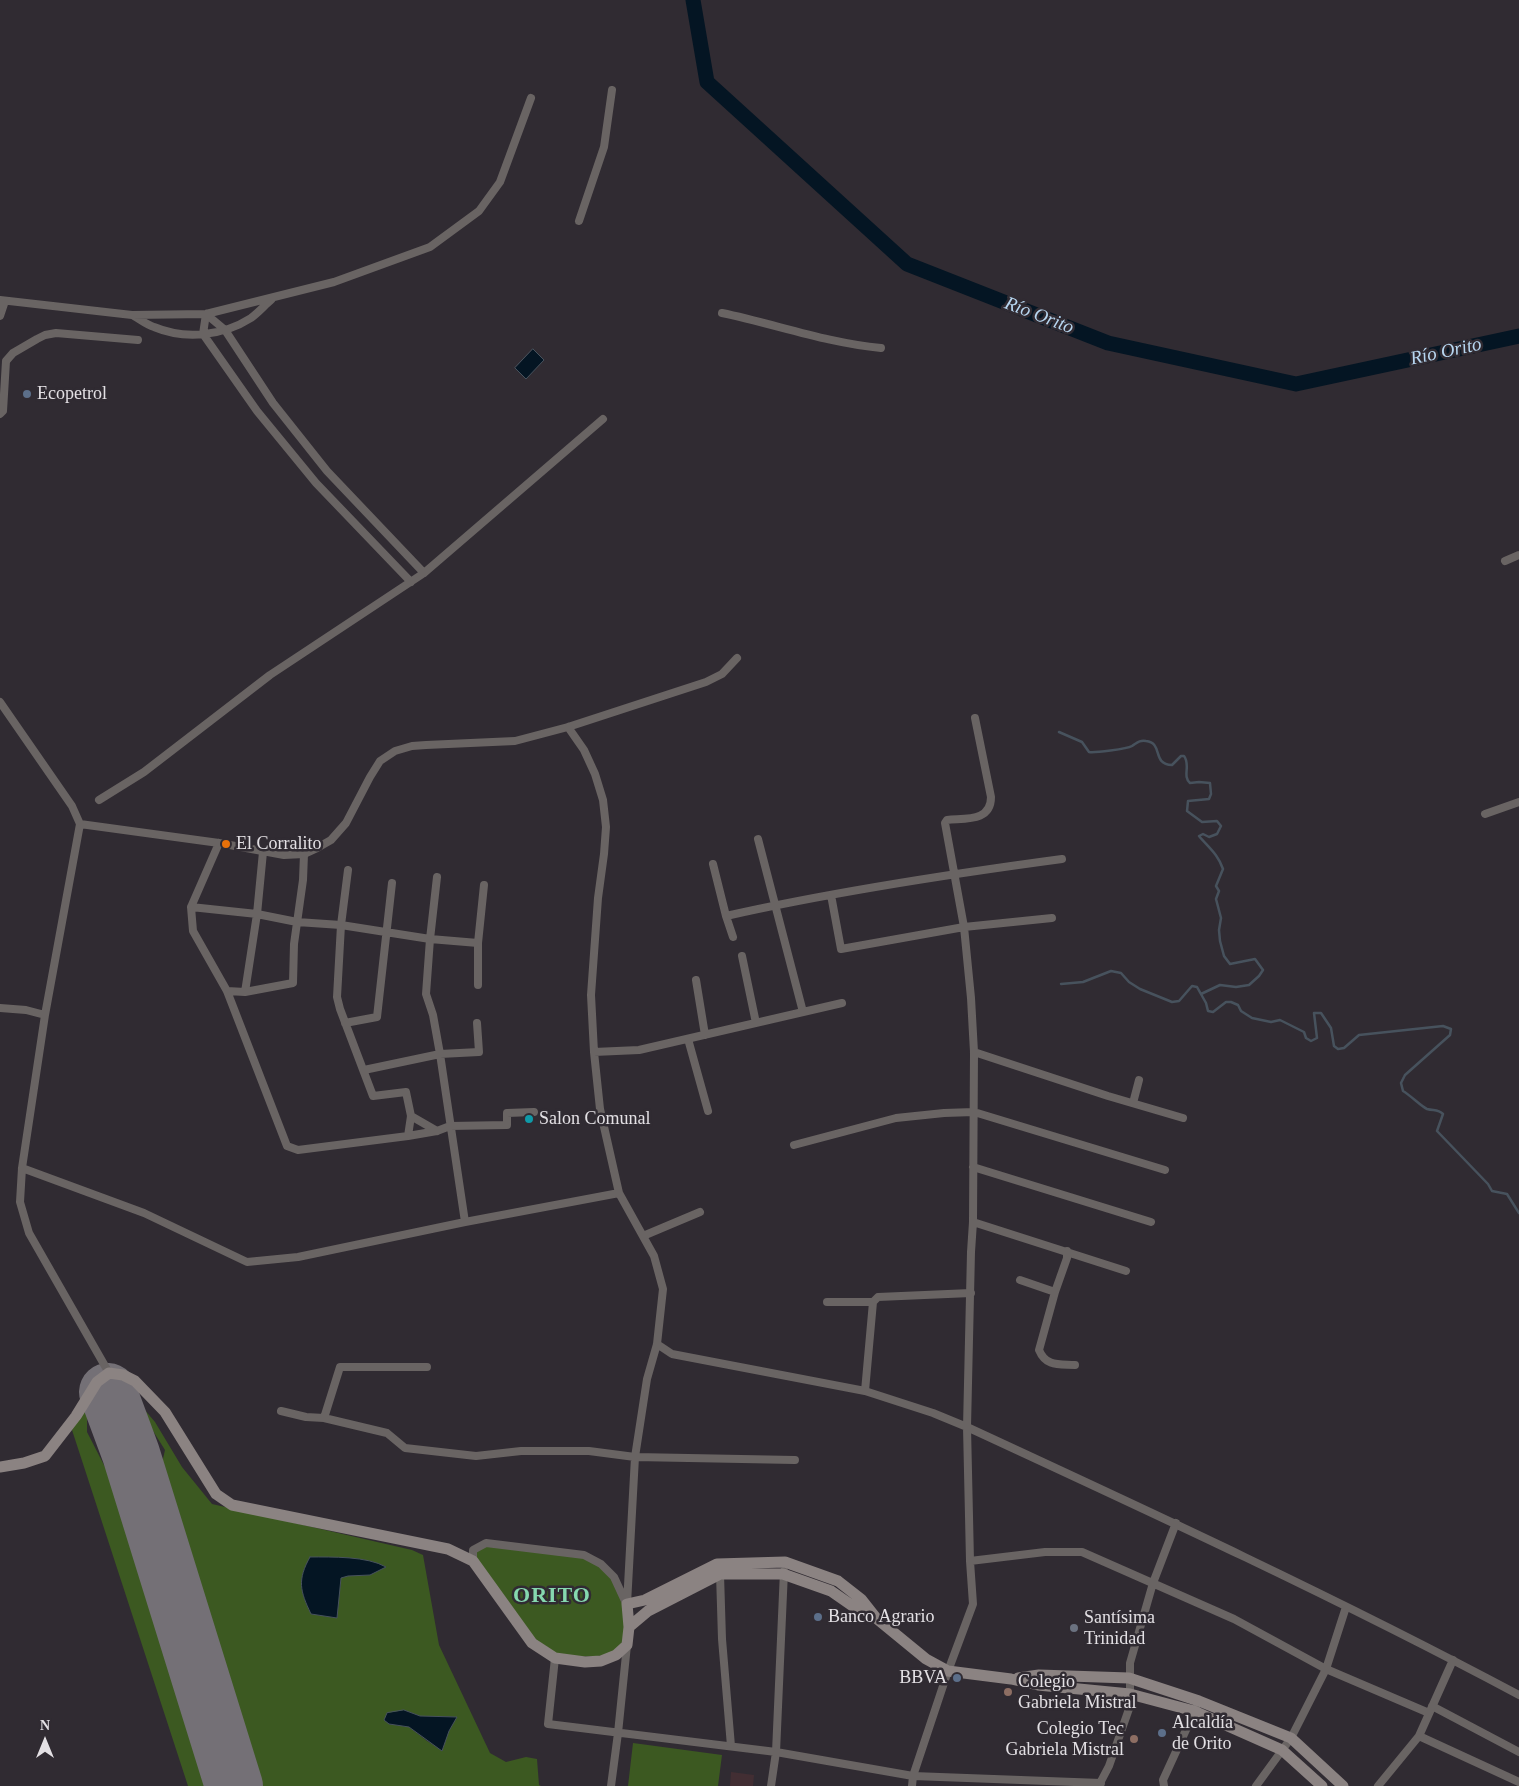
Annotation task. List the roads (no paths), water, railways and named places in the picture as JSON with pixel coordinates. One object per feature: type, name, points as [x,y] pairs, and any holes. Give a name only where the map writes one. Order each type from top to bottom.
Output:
[{"type":"main road","points":[[0,1467],[24,1463],[45,1456],[76,1416],[96,1382],[109,1373],[123,1375],[135,1381],[165,1412],[216,1494],[232,1505],[448,1549],[473,1561],[532,1642],[555,1658],[585,1662],[601,1661],[616,1655],[627,1645],[629,1626],[627,1604],[644,1600],[717,1564],[784,1568],[838,1581],[862,1599],[876,1618],[926,1659],[948,1670],[1038,1685],[1130,1694],[1197,1706],[1282,1750],[1322,1786]]},
{"type":"main road","points":[[629,1626],[648,1611],[720,1574],[784,1568]]},
{"type":"main road","points":[[1011,1679],[1039,1675],[1129,1678],[1197,1706],[1291,1738],[1343,1786]]},
{"type":"street","points":[[579,221],[604,147],[612,90]]},
{"type":"street","points":[[0,316],[3,300],[132,315],[206,314],[334,282],[430,247],[479,211],[500,182],[531,98]]},
{"type":"street","points":[[132,315],[154,327],[178,334],[203,334],[225,330],[251,317],[273,298]]},
{"type":"street","points":[[722,313],[820,338],[859,346],[881,348]]},
{"type":"street","points":[[206,314],[225,330],[273,403],[327,471],[424,573]]},
{"type":"street","points":[[206,314],[203,334],[257,411],[316,483],[411,582]]},
{"type":"street","points":[[0,414],[3,411],[6,361],[13,353],[45,334],[56,333],[138,340]]},
{"type":"street","points":[[99,800],[144,772],[270,675],[424,573],[603,419]]},
{"type":"street","points":[[316,483],[327,471]]},
{"type":"street","points":[[1505,561],[1519,555]]},
{"type":"street","points":[[80,824],[284,855],[304,854],[331,840],[346,824],[370,777],[380,762],[395,751],[412,746],[515,740],[568,727],[706,682],[722,674],[737,658]]},
{"type":"street","points":[[0,702],[72,806],[80,824],[45,1015],[22,1168],[20,1202],[29,1233],[109,1373]]},
{"type":"street","points":[[912,1786],[913,1776],[948,1670],[973,1604],[970,1561],[968,1427],[973,1222],[974,1052],[964,927],[945,823],[947,820],[978,816],[988,811],[991,805],[975,718]]},
{"type":"street","points":[[568,727],[584,750],[595,774],[603,800],[606,827],[598,898],[591,995],[600,1109],[619,1192],[654,1256],[663,1289],[657,1344],[647,1378],[635,1457],[627,1604]]},
{"type":"street","points":[[1485,814],[1519,802]]},
{"type":"street","points":[[758,839],[803,1012]]},
{"type":"street","points":[[219,844],[191,907],[193,931],[227,991],[287,1146],[298,1150],[408,1136],[437,1131],[450,1126],[507,1126],[507,1113],[534,1112]]},
{"type":"street","points":[[245,992],[257,914],[263,852]]},
{"type":"street","points":[[227,991],[245,992],[293,983],[294,944],[303,880],[304,854]]},
{"type":"street","points":[[726,916],[774,905],[954,874],[1062,859]]},
{"type":"street","points":[[713,864],[733,937]]},
{"type":"street","points":[[348,870],[341,925],[337,997],[373,1096],[406,1092],[411,1116],[408,1136]]},
{"type":"street","points":[[437,877],[426,994],[433,1014],[440,1054],[465,1222]]},
{"type":"street","points":[[345,1023],[377,1017],[392,883]]},
{"type":"street","points":[[478,986],[478,943],[484,885]]},
{"type":"street","points":[[831,895],[841,949],[964,927],[1052,918]]},
{"type":"street","points":[[191,907],[257,914],[297,922],[341,925],[430,939],[478,943]]},
{"type":"street","points":[[742,956],[756,1023]]},
{"type":"street","points":[[696,980],[705,1035]]},
{"type":"street","points":[[594,1052],[639,1050],[842,1003]]},
{"type":"street","points":[[0,1008],[26,1010],[45,1015]]},
{"type":"street","points":[[364,1070],[440,1054],[479,1052],[476,1023]]},
{"type":"street","points":[[688,1039],[708,1111]]},
{"type":"street","points":[[974,1052],[1183,1118]]},
{"type":"street","points":[[1133,1103],[1139,1080]]},
{"type":"street","points":[[794,1145],[896,1118],[944,1112],[974,1112],[1165,1170]]},
{"type":"street","points":[[411,1116],[437,1131]]},
{"type":"street","points":[[973,1167],[1151,1222]]},
{"type":"street","points":[[22,1168],[144,1213],[246,1262],[298,1257],[619,1192]]},
{"type":"street","points":[[643,1236],[700,1212]]},
{"type":"street","points":[[973,1222],[1126,1271]]},
{"type":"street","points":[[1067,1251],[1067,1258],[1055,1292],[1039,1350],[1042,1358],[1052,1363],[1075,1365]]},
{"type":"street","points":[[1020,1280],[1055,1292]]},
{"type":"street","points":[[865,1391],[873,1302],[878,1297],[971,1293]]},
{"type":"street","points":[[827,1302],[873,1302]]},
{"type":"street","points":[[657,1344],[672,1354],[865,1391],[933,1413],[968,1427],[1176,1523],[1454,1660],[1519,1695]]},
{"type":"street","points":[[324,1418],[340,1367],[427,1367]]},
{"type":"street","points":[[281,1411],[306,1417],[324,1418],[387,1433],[406,1448],[476,1456],[530,1451],[589,1452],[635,1457],[794,1460]]},
{"type":"street","points":[[555,1658],[548,1724],[776,1752],[913,1776],[1100,1784],[1109,1766],[1130,1706],[1130,1662],[1153,1582],[1176,1523]]},
{"type":"street","points":[[473,1561],[473,1550],[486,1543],[584,1555],[601,1564],[614,1577],[627,1604]]},
{"type":"street","points":[[970,1561],[1045,1552],[1082,1552],[1234,1619],[1326,1669],[1430,1709],[1519,1752]]},
{"type":"street","points":[[771,1786],[776,1752],[784,1568]]},
{"type":"street","points":[[720,1574],[722,1639],[730,1746]]},
{"type":"street","points":[[1256,1786],[1291,1738],[1326,1669],[1346,1606]]},
{"type":"street","points":[[610,1786],[618,1733],[627,1645]]},
{"type":"street","points":[[1378,1786],[1419,1736],[1454,1660]]},
{"type":"street","points":[[1164,1786],[1163,1780],[1197,1706]]},
{"type":"street","points":[[1419,1736],[1519,1782]]},
{"type":"water","points":[[533,349],[544,360],[526,379],[515,368]]},
{"type":"water","points":[[310,1557],[359,1559],[378,1563],[386,1567],[370,1575],[341,1578],[337,1618],[311,1614],[307,1606],[302,1592],[302,1579]]},
{"type":"water","points":[[404,1710],[420,1716],[457,1717],[449,1731],[442,1751],[409,1727],[389,1724],[384,1720],[387,1713]]},
{"type":"waterway","name":"Río Orito","points":[[693,0],[707,82],[907,264],[1108,343],[1296,384],[1519,336]]},
{"type":"waterway","points":[[1059,732],[1082,742],[1089,752],[1124,748],[1146,741],[1155,745],[1159,757],[1166,764],[1172,765],[1181,756],[1184,756],[1187,763],[1187,777],[1190,783],[1210,783],[1211,794],[1209,799],[1188,801],[1187,811],[1202,822],[1217,821],[1221,826],[1217,834],[1209,837],[1203,834],[1199,836],[1216,855],[1223,869],[1216,886],[1219,891],[1216,899],[1221,918],[1219,930],[1224,956],[1230,964],[1255,959],[1263,970],[1249,985],[1236,987],[1220,985],[1201,994]]},
{"type":"waterway","points":[[1061,984],[1083,982],[1111,971],[1121,973],[1129,982],[1140,989],[1172,1002],[1179,1001],[1192,986],[1197,987],[1206,1003],[1208,1011],[1213,1012],[1226,1002],[1231,1002],[1238,1005],[1241,1011],[1252,1018],[1271,1022],[1280,1020],[1304,1032],[1306,1038],[1311,1041],[1317,1038],[1314,1013],[1321,1013],[1331,1028],[1334,1046],[1338,1049],[1344,1048],[1359,1035],[1443,1026],[1451,1029],[1450,1035],[1405,1075],[1401,1083],[1403,1091],[1425,1108],[1443,1114],[1437,1131],[1488,1184],[1492,1191],[1507,1194],[1519,1213]]},
{"type":"place","name":"Ecopetrol","points":[[27,394]]},
{"type":"place","name":"El Corralito","points":[[226,844]]},
{"type":"place","name":"Salon Comunal","points":[[529,1119]]},
{"type":"place","name":"Banco Agrario","points":[[818,1617]]},
{"type":"place","name":"Santísima Trinidad","points":[[1074,1628]]},
{"type":"place","name":"BBVA","points":[[957,1678]]},
{"type":"place","name":"Colegio Gabriela Mistral","points":[[1008,1692]]},
{"type":"place","name":"Alcaldía de Orito","points":[[1162,1733]]},
{"type":"place","name":"Colegio Tec Gabriela Mistral","points":[[1134,1739]]},
{"type":"district","name":"ORITO","points":[[552,1596]]}]
